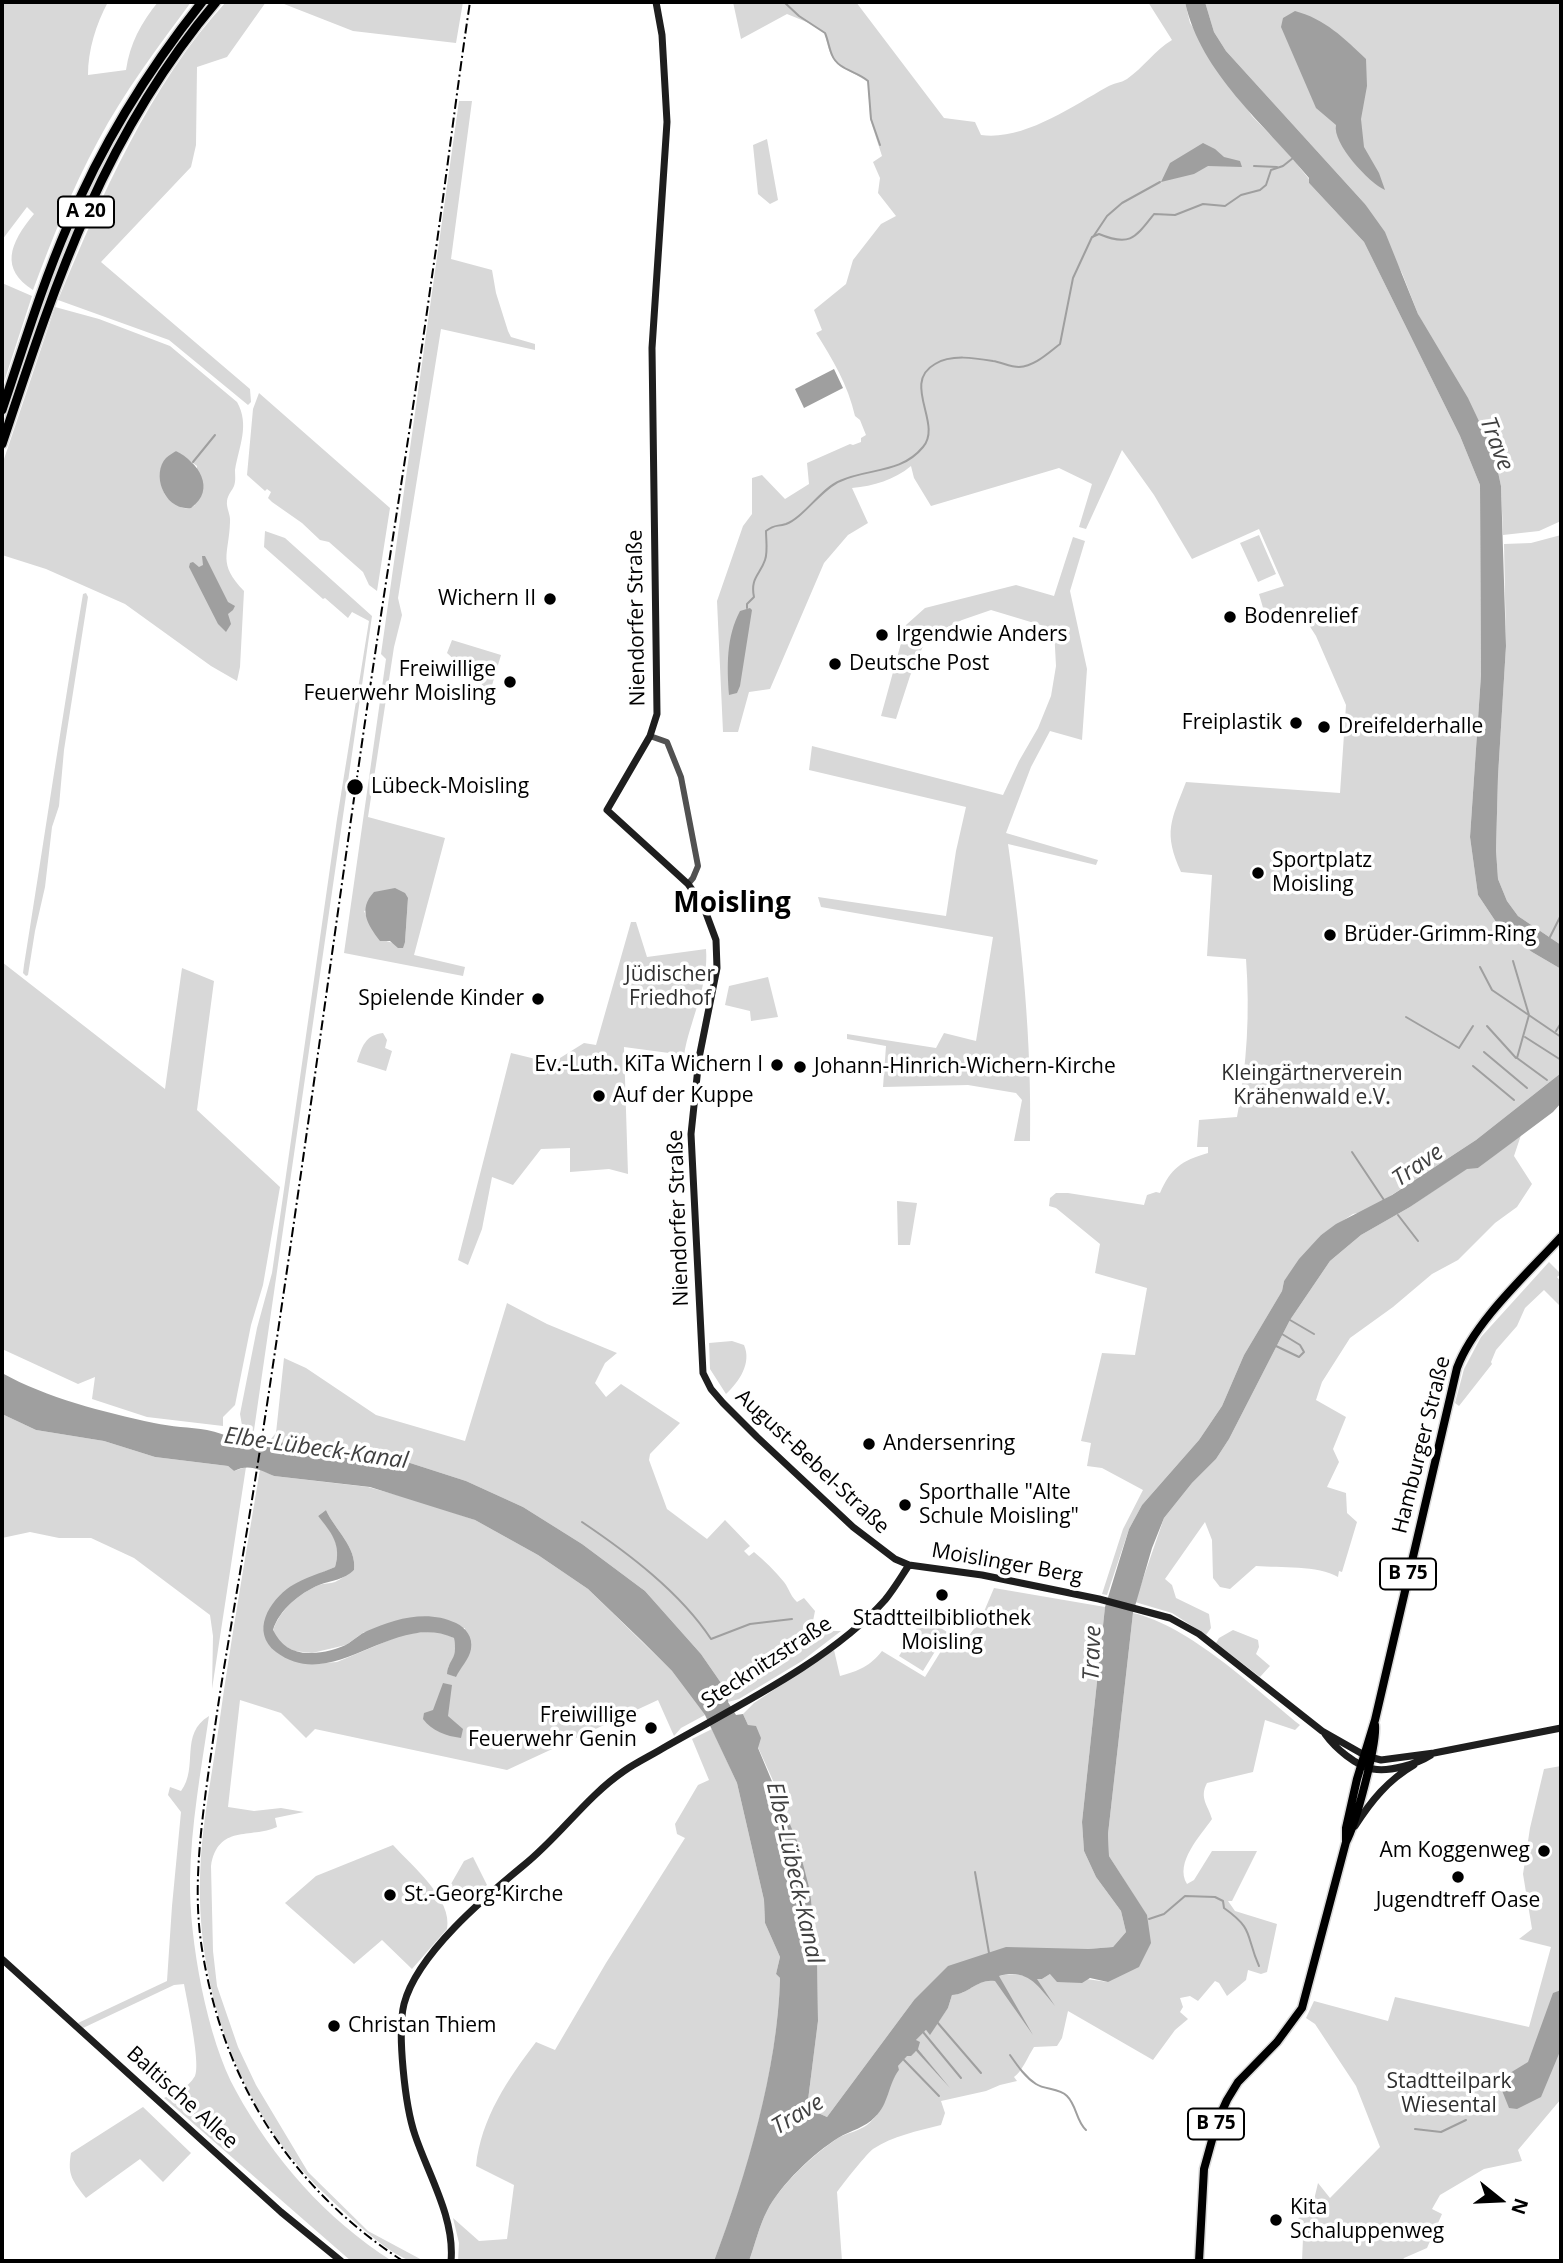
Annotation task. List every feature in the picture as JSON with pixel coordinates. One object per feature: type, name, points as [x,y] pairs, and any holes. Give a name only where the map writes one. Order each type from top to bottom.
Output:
[{"type":"highway","name":"A 20","points":[[2,410],[51,265],[87,184],[138,90],[160,56],[202,2]]},
{"type":"highway","name":"A 20","points":[[2,444],[61,269],[96,189],[147,97],[216,2]]},
{"type":"main road","name":"Niendorfer Straße","points":[[650,736],[657,714],[658,690],[652,348],[667,122],[662,35],[656,2]]},
{"type":"main road","points":[[650,736],[607,810],[688,884]]},
{"type":"main road","name":"Niendorfer Straße","points":[[688,884],[710,920],[718,958],[699,1058],[691,1134],[700,1305],[700,1362],[703,1373]]},
{"type":"main road","name":"Hamburger Straße","points":[[1346,1842],[1346,1828],[1358,1774],[1367,1756],[1436,1450],[1462,1353],[1476,1331],[1561,1237]]},
{"type":"main road","name":"August-Bebel-Straße","points":[[703,1373],[711,1389],[723,1403],[853,1527],[885,1553],[909,1565]]},
{"type":"main road","name":"Moislinger Berg","points":[[909,1565],[982,1575],[1099,1599],[1170,1618],[1199,1634],[1322,1731]]},
{"type":"main road","name":"Stecknitzstraße","points":[[451,2261],[446,2222],[414,2132],[406,2099],[403,2006],[409,1988],[422,1967],[473,1908],[527,1863],[607,1784],[632,1766],[794,1673],[843,1637],[884,1601],[909,1565]]},
{"type":"main road","points":[[1322,1731],[1367,1756],[1381,1760],[1434,1753],[1561,1728]]},
{"type":"main road","points":[[1322,1731],[1337,1747],[1364,1766],[1380,1770],[1424,1759]]},
{"type":"main road","points":[[1353,1829],[1370,1801],[1381,1790],[1405,1770],[1434,1753]]},
{"type":"main road","name":"B 75","points":[[1199,2261],[1204,2169],[1217,2122],[1238,2082],[1287,2029],[1301,2008],[1346,1842],[1353,1829],[1364,1766]]},
{"type":"main road","name":"Baltische Allee","points":[[2,1959],[281,2212],[341,2261]]},
{"type":"street","name":"Niendorfer Straße","points":[[650,736],[667,742],[681,777],[698,866],[694,878],[688,884]]},
{"type":"green space","points":[[2,2],[108,2],[93,37],[88,75],[126,70],[137,34],[158,2],[191,2],[130,87],[98,141],[63,214],[33,290],[23,282],[12,265],[14,246],[34,214],[27,207],[2,240]]},
{"type":"green space","points":[[226,2],[266,2],[227,57],[197,67],[196,145],[191,167],[101,262],[250,389],[251,402],[248,405],[169,340],[58,300],[110,182],[151,105],[199,34]]},
{"type":"green space","points":[[279,2],[463,2],[456,43],[353,31]]},
{"type":"green space","name":"Kleingärtnerverein Krähenwald e.V.","points":[[733,2],[856,2],[944,118],[975,122],[981,135],[997,135],[1030,128],[1127,79],[1172,40],[1148,2],[1185,2],[1190,23],[1252,116],[1287,152],[1309,179],[1309,183],[1364,242],[1460,436],[1480,485],[1481,675],[1470,837],[1478,895],[1500,928],[1561,969],[1561,1073],[1476,1140],[1384,1200],[1353,1214],[1321,1235],[1284,1281],[1282,1291],[1244,1355],[1222,1406],[1199,1440],[1142,1505],[1129,1529],[1107,1595],[1102,1594],[1123,1529],[1143,1490],[1102,1468],[1087,1466],[1091,1443],[1081,1441],[1102,1353],[1135,1355],[1147,1288],[1095,1273],[1100,1244],[1056,1208],[1049,1206],[1050,1198],[1056,1193],[1068,1193],[1144,1205],[1147,1195],[1160,1193],[1173,1171],[1191,1159],[1208,1153],[1208,1147],[1197,1147],[1199,1120],[1237,1117],[1247,1038],[1246,959],[1207,956],[1212,875],[1181,872],[1172,847],[1173,817],[1186,782],[1340,793],[1346,705],[1316,636],[1298,608],[1266,618],[1259,594],[1284,586],[1259,529],[1192,559],[1154,495],[1122,450],[1086,529],[1079,527],[1092,484],[1059,468],[931,506],[914,478],[911,466],[883,481],[852,488],[868,523],[848,535],[824,563],[770,689],[749,692],[738,732],[723,732],[717,601],[743,526],[752,514],[752,478],[762,475],[785,499],[809,484],[807,463],[850,444],[861,442],[861,438],[866,435],[860,420],[855,416],[839,373],[816,333],[822,330],[814,310],[846,284],[853,260],[881,224],[896,216],[878,193],[880,178],[873,162],[882,156],[870,119],[868,82],[835,61],[825,34],[814,25],[787,14],[741,39]]},
{"type":"green space","points":[[1205,2],[1561,2],[1561,521],[1539,531],[1503,535],[1501,486],[1494,453],[1428,335],[1402,273],[1365,204],[1226,51],[1214,32]]},
{"type":"green space","points":[[459,101],[472,101],[451,259],[492,270],[496,293],[511,337],[535,344],[535,350],[441,329],[398,598],[402,615],[394,647],[368,817],[445,838],[414,955],[465,967],[463,976],[344,953],[386,659],[381,654]],"holes":[[[408,898],[405,942],[384,940],[375,931],[364,911]]]},
{"type":"green space","points":[[767,139],[778,200],[770,204],[758,194],[753,145]]},
{"type":"green space","points":[[2,283],[32,296],[2,388]]},
{"type":"green space","points":[[55,307],[99,319],[170,346],[237,402],[243,427],[235,484],[227,501],[230,519],[226,558],[230,573],[244,591],[237,681],[211,666],[125,604],[46,569],[2,555],[2,465]],"holes":[[[176,451],[197,466],[195,505],[187,508],[169,500],[161,483],[161,467]]]},
{"type":"green space","points":[[259,393],[390,508],[377,591],[369,585],[363,572],[329,542],[320,540],[302,523],[272,502],[268,498],[271,492],[267,489],[265,491],[247,475],[253,409]]},
{"type":"green space","points":[[265,531],[285,538],[372,616],[253,1437],[250,1439],[243,1431],[240,1414],[257,1328],[272,1273],[337,819],[369,621],[352,612],[348,618],[323,599],[264,547]]},
{"type":"green space","points":[[1259,535],[1276,574],[1258,582],[1240,543]]},
{"type":"green space","points":[[1561,535],[1561,945],[1518,916],[1507,901],[1498,879],[1496,850],[1506,646],[1504,544],[1531,543]]},
{"type":"green space","points":[[1073,537],[1085,541],[1070,591],[1087,669],[1082,740],[1050,731],[1031,767],[1006,833],[1098,860],[1096,865],[1008,844],[1025,992],[1030,1104],[1030,1141],[1014,1141],[1022,1100],[1016,1093],[968,1085],[883,1087],[886,1046],[847,1039],[847,1034],[936,1048],[944,1033],[976,1041],[993,937],[821,907],[818,897],[946,916],[966,807],[809,770],[812,746],[1003,795],[1038,728],[1051,696],[1056,666],[1054,629],[991,610],[927,637],[910,676],[896,719],[881,716],[906,625],[925,608],[1016,585],[1054,596]]},
{"type":"green space","points":[[86,593],[88,597],[64,750],[59,806],[52,827],[45,887],[26,976],[23,973],[24,965],[60,733],[83,594]]},
{"type":"green space","points":[[452,640],[501,655],[490,692],[447,653]]},
{"type":"green space","name":"Jüdischer Friedhof","points":[[631,922],[636,922],[647,957],[706,949],[706,962],[702,989],[684,1055],[624,1047],[628,1174],[609,1169],[570,1172],[570,1148],[541,1149],[513,1185],[492,1177],[482,1229],[468,1265],[458,1260],[511,1053],[552,1063],[584,1043],[596,1045]]},
{"type":"green space","points":[[2,962],[165,1089],[182,968],[214,981],[197,1110],[280,1187],[263,1285],[251,1325],[235,1405],[223,1417],[223,1426],[147,1417],[92,1399],[95,1377],[78,1384],[2,1349]]},
{"type":"green space","points":[[768,977],[778,1017],[751,1021],[750,1011],[725,1005],[729,986]]},
{"type":"green space","points":[[383,1033],[387,1040],[385,1048],[392,1051],[386,1071],[357,1062],[368,1039]]},
{"type":"green space","points":[[1521,1135],[1514,1156],[1532,1184],[1517,1207],[1495,1223],[1458,1260],[1432,1274],[1350,1338],[1322,1382],[1316,1400],[1346,1417],[1333,1449],[1339,1462],[1327,1487],[1346,1493],[1347,1513],[1357,1522],[1342,1572],[1339,1571],[1338,1577],[1320,1570],[1256,1566],[1230,1589],[1220,1587],[1213,1578],[1212,1540],[1205,1522],[1165,1579],[1172,1585],[1176,1598],[1209,1614],[1211,1628],[1206,1635],[1172,1613],[1135,1602],[1164,1518],[1192,1483],[1216,1459],[1229,1439],[1290,1320],[1330,1261],[1361,1235],[1410,1207],[1467,1168],[1478,1168]]},
{"type":"green space","points":[[897,1201],[917,1203],[910,1245],[898,1245]]},
{"type":"green space","points":[[1549,1262],[1561,1274],[1557,1277],[1561,1282],[1561,1307],[1544,1290],[1525,1308],[1517,1326],[1496,1350],[1492,1364],[1459,1406],[1455,1403],[1464,1369],[1481,1337]]},
{"type":"green space","points":[[507,1303],[547,1324],[617,1353],[605,1363],[595,1383],[606,1397],[621,1384],[680,1423],[650,1454],[649,1460],[667,1509],[707,1539],[725,1520],[750,1546],[744,1551],[749,1556],[754,1552],[766,1563],[784,1582],[797,1602],[804,1598],[815,1611],[813,1621],[829,1631],[841,1631],[802,1661],[739,1699],[728,1702],[728,1693],[701,1654],[645,1591],[582,1544],[523,1507],[466,1481],[407,1462],[279,1442],[265,1446],[276,1433],[284,1358],[306,1368],[376,1415],[465,1441]]},
{"type":"green space","points":[[732,1341],[744,1345],[746,1359],[740,1378],[726,1394],[710,1369],[709,1343]]},
{"type":"green space","points":[[2,1414],[36,1430],[104,1441],[155,1457],[228,1466],[234,1471],[246,1467],[212,1689],[213,1636],[210,1615],[134,1558],[91,1538],[59,1538],[30,1532],[2,1538]]},
{"type":"green space","points":[[260,1469],[274,1476],[368,1487],[475,1520],[538,1555],[588,1589],[672,1671],[705,1715],[681,1728],[674,1736],[658,1700],[507,1770],[315,1729],[306,1738],[281,1713],[240,1700],[228,1807],[254,1811],[281,1808],[304,1812],[275,1818],[277,1827],[228,1838],[220,1844],[215,1853],[211,1866],[213,1951],[217,1986],[238,2047],[256,2085],[308,2172],[368,2231],[424,2261],[408,2260],[376,2240],[325,2194],[295,2162],[248,2089],[230,2049],[206,1965],[201,1921],[202,1840]],"holes":[[[326,1510],[349,1546],[354,1570],[335,1582],[312,1588],[291,1603],[280,1616],[273,1631],[280,1644],[294,1651],[312,1653],[346,1645],[364,1632],[465,1628],[455,1677],[448,1667],[455,1653],[454,1638],[438,1631],[404,1634],[337,1662],[311,1664],[264,1635],[291,1586],[335,1567],[336,1545],[328,1528],[318,1516]]]},
{"type":"green space","points":[[994,1588],[1105,1607],[1082,1822],[1084,1851],[1096,1877],[1121,1911],[1126,1932],[1113,1947],[1088,1949],[914,2000],[827,2117],[807,2108],[818,2021],[817,1953],[810,1891],[775,1785],[743,1714],[754,1703],[834,1650],[840,1676],[864,1667],[882,1651],[925,1677],[946,1643],[957,1651],[980,1621]]},
{"type":"green space","points":[[1133,1613],[1155,1620],[1199,1644],[1300,1725],[1295,1730],[1265,1720],[1253,1772],[1207,1783],[1204,1797],[1212,1819],[1190,1850],[1184,1867],[1187,1884],[1194,1880],[1212,1851],[1257,1851],[1232,1901],[1228,1901],[1235,1911],[1277,1924],[1267,1972],[1261,1974],[1248,1970],[1246,1980],[1227,1996],[1215,1981],[1198,2001],[1190,1996],[1180,1998],[1183,2007],[1180,2012],[1188,2019],[1175,2030],[1153,2060],[1068,2011],[1062,2038],[1057,2046],[1034,2047],[1014,2077],[1017,2081],[941,2101],[945,2113],[941,2125],[889,2141],[866,2156],[837,2192],[842,2261],[749,2261],[764,2217],[780,2191],[808,2161],[838,2138],[864,2127],[874,2119],[899,2070],[897,2067],[907,2055],[916,2051],[939,2075],[918,2049],[916,2040],[926,2030],[930,2034],[948,2008],[952,1995],[991,1978],[1012,1974],[1033,1980],[1048,1996],[1036,1979],[1050,1974],[1108,1982],[1147,1916],[1109,1856],[1108,1834]]},
{"type":"green space","points":[[924,1617],[947,1632],[923,1671],[899,1656]]},
{"type":"green space","points":[[1233,1630],[1258,1640],[1256,1654],[1270,1666],[1260,1677],[1216,1643],[1219,1638]]},
{"type":"green space","points":[[209,1716],[192,1839],[190,1904],[196,1959],[216,2044],[236,2091],[284,2164],[323,2207],[392,2261],[351,2261],[164,2098],[189,2084],[195,2076],[195,2046],[184,1984],[174,1985],[83,2028],[78,2023],[167,1981],[181,1812],[168,1795],[170,1787],[181,1791],[186,1782],[194,1732]]},
{"type":"green space","points":[[712,1729],[737,1783],[764,1900],[765,1923],[780,1957],[776,1974],[780,1978],[778,2013],[759,2122],[738,2194],[714,2261],[458,2261],[459,2243],[453,2218],[479,2241],[507,2239],[514,2185],[476,2166],[490,2115],[506,2085],[536,2042],[555,2050],[685,1838],[677,1834],[675,1824],[698,1785],[709,1780],[692,1739]]},
{"type":"green space","name":"Stadtteilpark Wiesental","points":[[1561,1766],[1561,2099],[1518,2150],[1522,2161],[1484,2169],[1440,2195],[1432,2209],[1442,2214],[1427,2248],[1402,2261],[1302,2261],[1303,2238],[1292,2225],[1313,2204],[1318,2183],[1330,2198],[1380,2147],[1356,2086],[1315,2024],[1306,2018],[1314,2001],[1388,2021],[1395,1997],[1529,2027],[1551,1947],[1519,1939],[1532,1929],[1523,1874],[1530,1828],[1544,1769]]},
{"type":"green space","points":[[393,1845],[438,1895],[447,1918],[447,1929],[412,1969],[382,1940],[354,1964],[285,1903],[316,1876]]},
{"type":"green space","points":[[473,1857],[487,1885],[467,1901],[462,1897],[457,1902],[447,1891],[464,1861]]},
{"type":"green space","points":[[143,2107],[191,2153],[163,2182],[140,2159],[86,2198],[72,2178],[71,2153]]},
{"type":"water","points":[[1185,2],[1205,2],[1214,32],[1226,51],[1365,204],[1385,232],[1418,314],[1468,398],[1494,453],[1501,486],[1506,646],[1498,776],[1498,879],[1507,901],[1518,916],[1561,945],[1561,969],[1500,928],[1478,895],[1470,837],[1481,675],[1480,485],[1460,436],[1364,242],[1309,183],[1309,178],[1219,75],[1193,28]]},
{"type":"water","points":[[1295,11],[1325,24],[1366,59],[1367,86],[1361,119],[1364,147],[1385,190],[1353,162],[1340,142],[1336,125],[1316,108],[1281,27],[1283,18]]},
{"type":"water","points":[[1203,143],[1224,157],[1240,161],[1242,167],[1208,166],[1194,174],[1161,182],[1170,163]]},
{"type":"water","points":[[834,369],[843,388],[804,408],[795,389]]},
{"type":"water","points":[[176,451],[191,462],[202,476],[203,493],[191,508],[174,504],[167,498],[160,482],[162,465],[166,458]]},
{"type":"water","points":[[202,556],[205,556],[228,602],[235,606],[228,614],[231,624],[226,632],[218,624],[189,567],[193,562],[199,567],[203,565]]},
{"type":"water","points":[[750,608],[752,610],[740,686],[737,693],[729,695],[728,663],[732,631],[740,611]]},
{"type":"water","points":[[395,888],[405,893],[408,898],[403,948],[398,948],[390,941],[380,941],[371,929],[365,910],[374,892]]},
{"type":"water","points":[[1561,1073],[1561,1103],[1553,1112],[1478,1168],[1467,1169],[1410,1207],[1361,1235],[1330,1261],[1290,1320],[1229,1439],[1216,1459],[1192,1483],[1164,1518],[1152,1548],[1133,1613],[1108,1834],[1109,1856],[1147,1915],[1151,1943],[1139,1967],[1108,1982],[1090,1978],[1082,1983],[1057,1982],[1050,1974],[1037,1979],[1055,2006],[1032,1980],[1018,1974],[999,1976],[1033,2035],[995,1981],[984,1982],[952,1995],[948,2008],[930,2035],[926,2030],[916,2040],[920,2042],[918,2049],[950,2088],[916,2051],[907,2056],[898,2066],[899,2070],[880,2112],[871,2121],[838,2138],[819,2152],[798,2170],[780,2191],[764,2217],[749,2261],[714,2261],[738,2194],[767,2085],[778,2013],[780,1978],[776,1974],[780,1957],[765,1923],[764,1900],[737,1783],[705,1715],[672,1671],[588,1589],[538,1555],[475,1520],[370,1487],[274,1476],[250,1467],[234,1471],[228,1466],[155,1457],[104,1441],[36,1430],[2,1414],[2,1373],[56,1397],[154,1423],[207,1430],[252,1443],[279,1442],[407,1462],[466,1481],[523,1507],[582,1544],[645,1591],[701,1654],[728,1693],[728,1702],[736,1715],[743,1714],[748,1725],[756,1726],[761,1738],[758,1748],[797,1841],[810,1891],[817,1953],[818,2021],[807,2108],[827,2117],[914,2000],[948,1966],[1006,1947],[1113,1947],[1126,1932],[1121,1911],[1096,1877],[1084,1851],[1082,1822],[1105,1607],[1129,1529],[1142,1505],[1199,1440],[1222,1406],[1244,1355],[1282,1291],[1284,1281],[1299,1259],[1321,1235],[1336,1224],[1392,1195],[1476,1140]]},
{"type":"water","points":[[326,1510],[349,1546],[354,1570],[342,1578],[312,1588],[291,1603],[273,1630],[280,1640],[288,1648],[299,1652],[321,1652],[341,1647],[367,1631],[399,1620],[422,1616],[445,1619],[463,1627],[471,1641],[470,1653],[456,1677],[447,1674],[455,1651],[454,1638],[431,1632],[409,1634],[342,1659],[319,1664],[298,1663],[276,1652],[268,1644],[264,1635],[265,1617],[276,1600],[296,1583],[335,1567],[336,1545],[318,1516]]},
{"type":"water","points":[[443,1683],[452,1685],[448,1716],[463,1729],[461,1738],[440,1732],[423,1719],[424,1713],[433,1710]]},
{"type":"water","points":[[1561,1990],[1561,2049],[1541,2097],[1517,2109],[1509,2108],[1501,2088],[1505,2076],[1528,2062],[1553,1993]]},
{"type":"waterway","points":[[784,2],[799,16],[825,33],[832,55],[839,64],[868,81],[871,119],[880,145]]},
{"type":"waterway","points":[[747,608],[747,604],[754,597],[754,581],[766,557],[766,531],[792,521],[840,481],[905,462],[923,447],[928,438],[929,427],[922,382],[926,372],[935,364],[948,359],[963,358],[1019,367],[1036,362],[1060,344],[1073,278],[1092,237],[1099,234],[1125,240],[1142,229],[1154,214],[1175,215],[1203,204],[1225,206],[1241,195],[1260,190],[1266,185],[1271,170],[1283,166],[1293,158]]},
{"type":"waterway","points":[[1254,166],[1277,167]]},
{"type":"waterway","points":[[1093,237],[1107,216],[1122,203],[1160,182]]},
{"type":"waterway","points":[[193,462],[215,435]]},
{"type":"waterway","points":[[1550,937],[1561,915]]},
{"type":"waterway","points":[[1513,961],[1529,1015],[1517,1058],[1547,1080]]},
{"type":"waterway","points":[[1480,967],[1492,990],[1561,1037]]},
{"type":"waterway","points":[[1406,1017],[1459,1048],[1473,1026]]},
{"type":"waterway","points":[[1556,1031],[1561,1023]]},
{"type":"waterway","points":[[1487,1026],[1516,1058]]},
{"type":"waterway","points":[[1525,1037],[1561,1060]]},
{"type":"waterway","points":[[1484,1052],[1527,1088]]},
{"type":"waterway","points":[[1473,1066],[1514,1100]]},
{"type":"waterway","points":[[1352,1152],[1384,1200]]},
{"type":"waterway","points":[[1398,1215],[1418,1241]]},
{"type":"waterway","points":[[1290,1320],[1314,1334]]},
{"type":"waterway","points":[[1276,1346],[1299,1357],[1304,1352],[1300,1345],[1282,1334]]},
{"type":"waterway","points":[[582,1522],[635,1560],[669,1590],[711,1639],[750,1624],[792,1619]]},
{"type":"waterway","points":[[975,1872],[989,1953]]},
{"type":"waterway","points":[[1149,1919],[1164,1914],[1185,1896],[1215,1897],[1223,1901],[1224,1908],[1245,1928],[1259,1966]]},
{"type":"waterway","points":[[937,2022],[981,2073]]},
{"type":"waterway","points":[[923,2032],[961,2078]]},
{"type":"waterway","points":[[1010,2055],[1032,2081],[1067,2096],[1086,2130]]},
{"type":"waterway","points":[[904,2060],[939,2096]]},
{"type":"waterway","points":[[1415,2129],[1441,2132],[1466,2120]]},
{"type":"railway","points":[[403,2261],[364,2233],[328,2202],[297,2167],[270,2130],[247,2090],[228,2048],[213,2003],[200,1934],[198,1872],[215,1726],[274,1358],[470,2]]},
{"type":"place","name":"Wichern II","points":[[550,599]]},
{"type":"place","name":"Bodenrelief","points":[[1230,617]]},
{"type":"place","name":"Irgendwie Anders","points":[[882,635]]},
{"type":"place","name":"Deutsche Post","points":[[835,664]]},
{"type":"place","name":"Freiwillige Feuerwehr Moisling","points":[[510,682]]},
{"type":"place","name":"Freiplastik","points":[[1296,723]]},
{"type":"place","name":"Dreifelderhalle","points":[[1324,727]]},
{"type":"place","name":"Lübeck-Moisling","points":[[355,787]]},
{"type":"place","name":"Sportplatz Moisling","points":[[1258,873]]},
{"type":"place","name":"Brüder-Grimm-Ring","points":[[1330,935]]},
{"type":"place","name":"Spielende Kinder","points":[[538,999]]},
{"type":"place","name":"Ev.-Luth. KiTa Wichern I","points":[[777,1065]]},
{"type":"place","name":"Johann-Hinrich-Wichern-Kirche","points":[[800,1067]]},
{"type":"place","name":"Auf der Kuppe","points":[[599,1096]]},
{"type":"place","name":"Andersenring","points":[[869,1444]]},
{"type":"place","name":"Sporthalle \"Alte Schule Moisling\"","points":[[905,1505]]},
{"type":"place","name":"Stadtteilbibliothek Moisling","points":[[942,1595]]},
{"type":"place","name":"Freiwillige Feuerwehr Genin","points":[[651,1728]]},
{"type":"place","name":"Am Koggenweg","points":[[1544,1851]]},
{"type":"place","name":"Jugendtreff Oase","points":[[1458,1877]]},
{"type":"place","name":"St.-Georg-Kirche","points":[[390,1895]]},
{"type":"place","name":"Christan Thiem","points":[[334,2026]]},
{"type":"place","name":"Kita Schaluppenweg","points":[[1276,2220]]},
{"type":"district","name":"Moisling","points":[[732,904]]},
{"type":"water label","name":"Trave","points":[[1496,444]]},
{"type":"water label","name":"Trave","points":[[1418,1166]]},
{"type":"water label","name":"Elbe-Lübeck-Kanal","points":[[316,1449]]},
{"type":"water label","name":"Trave","points":[[1093,1653]]},
{"type":"water label","name":"Elbe-Lübeck-Kanal","points":[[794,1873]]},
{"type":"water label","name":"Trave","points":[[798,2115]]}]
